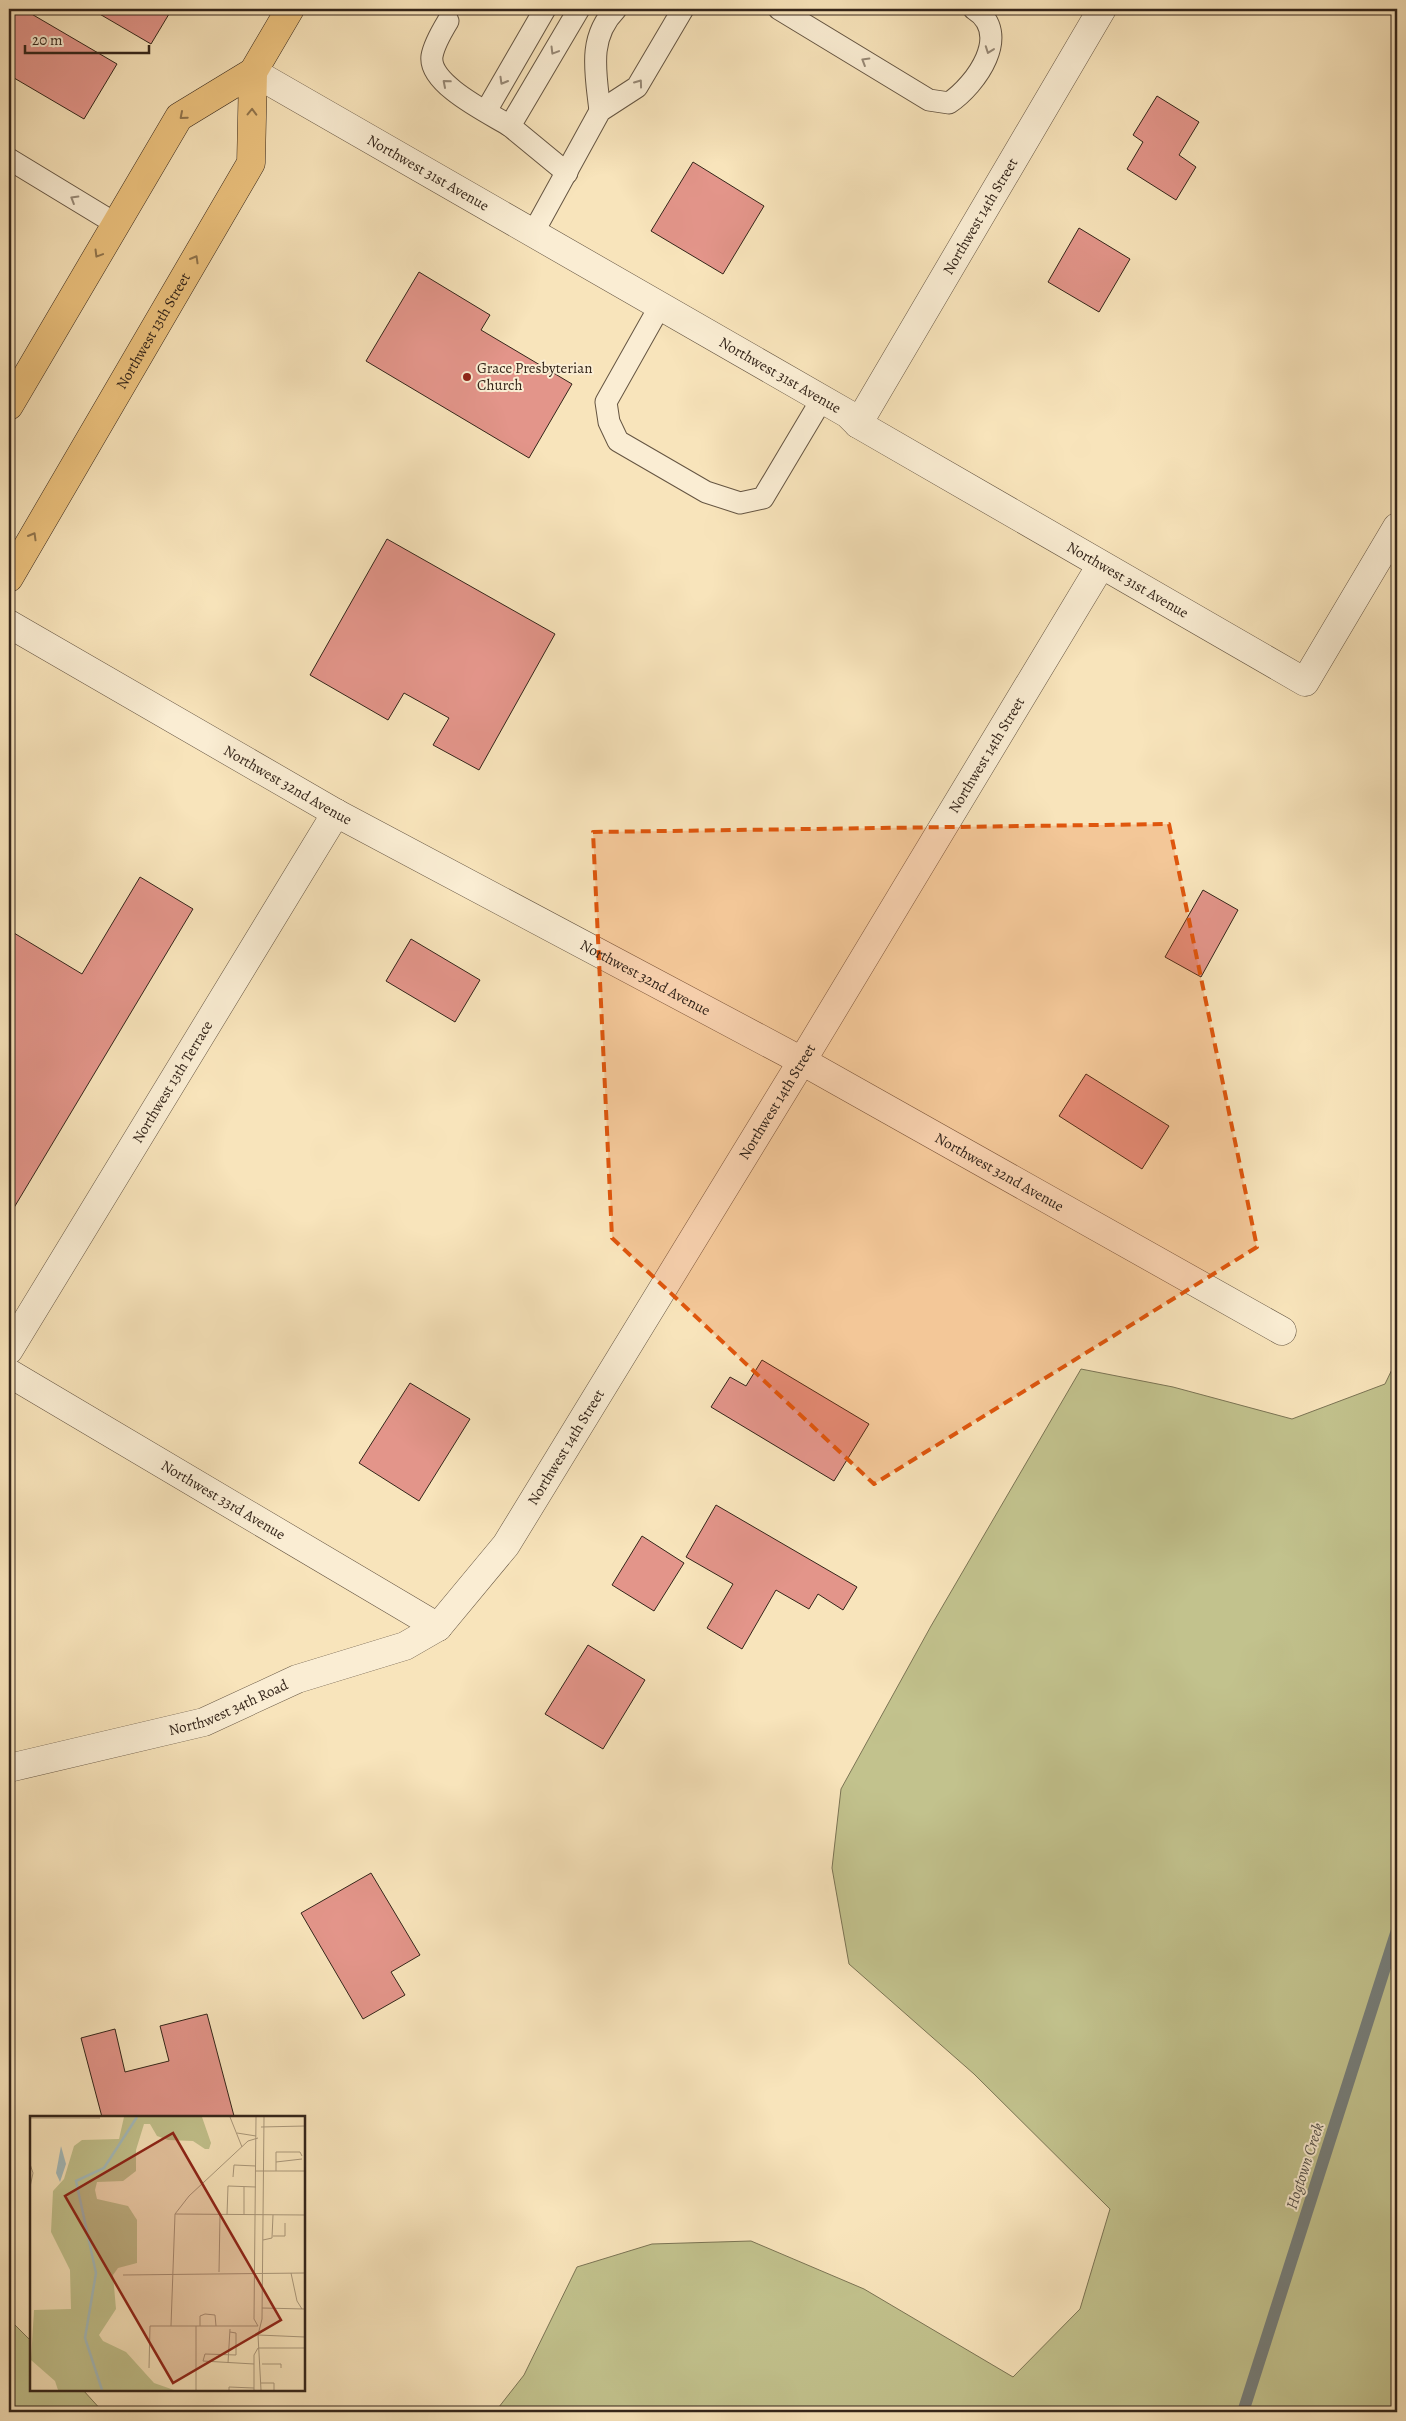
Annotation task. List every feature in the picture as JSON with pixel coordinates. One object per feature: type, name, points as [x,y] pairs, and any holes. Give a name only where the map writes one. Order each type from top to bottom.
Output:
[{"type":"main road","name":"Northwest 13th Street","points":[[9,406],[179,117],[253,72],[290,9]]},
{"type":"main road","name":"Northwest 13th Street","points":[[9,578],[251,163],[253,72]]},
{"type":"street","name":"Northwest 14th Street","points":[[858,424],[1102,9]]},
{"type":"street","name":"Northwest 31st Avenue","points":[[253,72],[848,414],[858,424],[1305,682],[1397,526]]},
{"type":"street","name":"Northwest 14th Street","points":[[438,1627],[506,1545],[802,1061],[1101,565]]},
{"type":"street","name":"Northwest 32nd Avenue","points":[[9,624],[336,813],[802,1061],[1282,1331]]},
{"type":"street","name":"Northwest 13th Terrace","points":[[9,1350],[336,813]]},
{"type":"street","name":"Northwest 33rd Avenue","points":[[9,1372],[438,1627]]},
{"type":"street","name":"Northwest 34th Road","points":[[9,1768],[204,1722],[297,1679],[405,1646],[438,1627]]},
{"type":"lane","points":[[486,111],[545,9]]},
{"type":"lane","points":[[510,126],[579,9]]},
{"type":"lane","points":[[600,111],[596,73],[596,40],[606,19],[616,9]]},
{"type":"lane","points":[[533,233],[600,111],[638,87],[683,9]]},
{"type":"lane","points":[[779,9],[928,100],[949,103],[963,94],[985,60],[993,40],[990,25],[980,12],[974,9]]},
{"type":"lane","points":[[448,21],[432,57],[435,73],[446,85],[510,126],[567,173]]},
{"type":"lane","points":[[9,159],[116,224]]},
{"type":"lane","points":[[660,306],[606,402],[609,422],[618,441],[706,492],[740,503],[763,498],[822,399]]},
{"type":"highlighted area","points":[[1169,824],[1257,1247],[874,1484],[612,1238],[593,832]]},
{"type":"green space","points":[[1397,1359],[1397,2412],[495,2412],[524,2375],[577,2267],[652,2244],[751,2241],[864,2289],[1013,2377],[1080,2309],[1110,2209],[974,2074],[849,1964],[832,1868],[841,1789],[931,1626],[1081,1369],[1173,1387],[1292,1419],[1385,1384]]},
{"type":"green space","points":[[9,2319],[30,2340],[30,2391],[84,2391],[103,2412],[9,2412]]},
{"type":"building","points":[[9,9],[23,9],[117,64],[84,119],[9,75]]},
{"type":"building","points":[[91,9],[172,9],[151,44]]},
{"type":"building","points":[[1157,96],[1199,122],[1179,155],[1196,167],[1176,200],[1127,169],[1143,142],[1133,135]]},
{"type":"building","points":[[693,162],[764,206],[723,274],[651,231]]},
{"type":"building","points":[[1079,228],[1130,259],[1099,312],[1048,282]]},
{"type":"building","points":[[419,272],[490,315],[481,330],[572,384],[529,458],[366,361]]},
{"type":"building","points":[[387,539],[555,634],[479,770],[433,745],[449,718],[404,693],[388,720],[310,675]]},
{"type":"building","points":[[140,877],[193,909],[9,1216],[9,930],[82,974]]},
{"type":"building","points":[[1203,890],[1238,910],[1201,977],[1165,957]]},
{"type":"building","points":[[411,939],[480,980],[455,1022],[386,981]]},
{"type":"building","points":[[1086,1074],[1169,1126],[1142,1169],[1059,1116]]},
{"type":"building","points":[[762,1360],[869,1424],[834,1481],[711,1407],[730,1377],[746,1386]]},
{"type":"building","points":[[410,1383],[470,1419],[419,1501],[359,1463]]},
{"type":"building","points":[[716,1505],[857,1587],[843,1610],[818,1594],[809,1609],[776,1590],[742,1649],[707,1628],[733,1584],[686,1557]]},
{"type":"building","points":[[642,1536],[684,1563],[654,1611],[612,1585]]},
{"type":"building","points":[[588,1645],[645,1680],[603,1749],[545,1714]]},
{"type":"building","points":[[371,1873],[420,1955],[391,1972],[405,1995],[363,2019],[301,1913]]},
{"type":"building","points":[[207,2014],[234,2116],[102,2116],[81,2038],[115,2029],[125,2072],[169,2061],[160,2026]]},
{"type":"waterway","name":"Hogtown Creek","points":[[1243,2412],[1397,1930]]},
{"type":"place","name":"Grace Presbyterian Church","points":[[467,377]]}]
